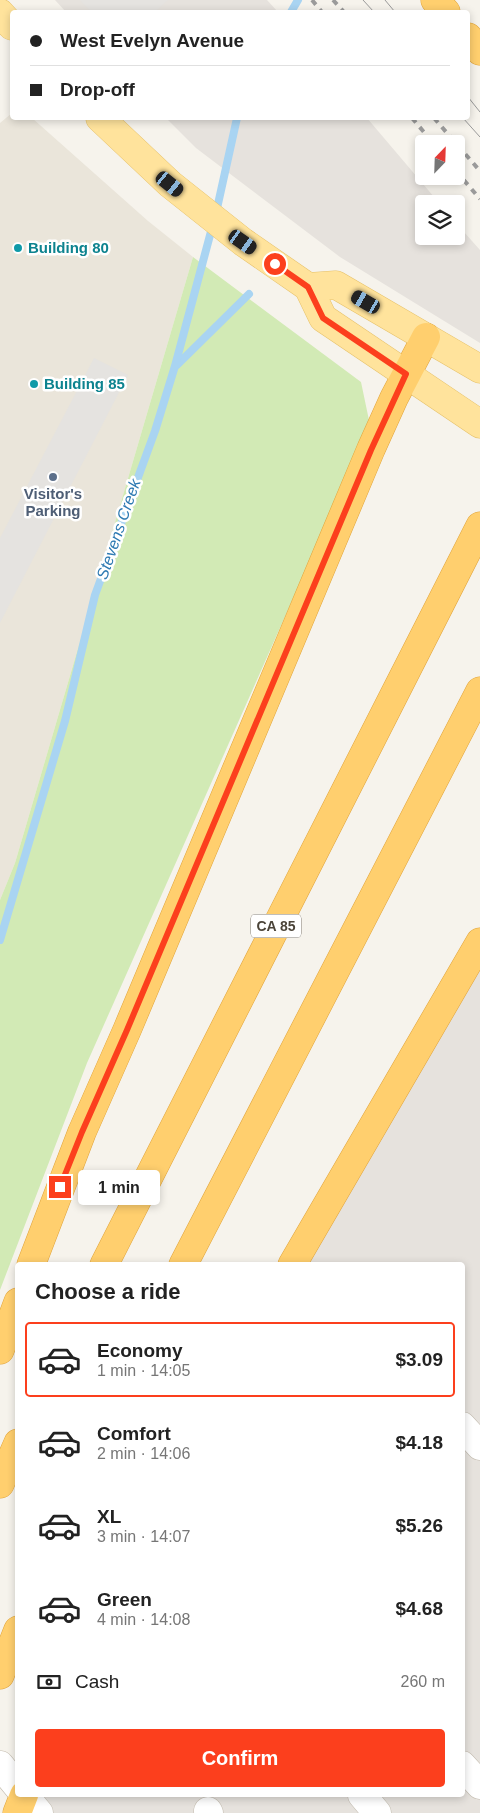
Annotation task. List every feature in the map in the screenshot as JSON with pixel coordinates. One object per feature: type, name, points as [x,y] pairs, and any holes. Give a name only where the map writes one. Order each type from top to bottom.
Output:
[{"type":"highway","points":[[435,0],[444,10]]},
{"type":"highway","points":[[470,40],[480,51]]},
{"type":"highway","points":[[32,1262],[82,1132],[131,1021],[371,450],[406,374],[426,337]]},
{"type":"highway","name":"CA 85","points":[[106,1262],[480,526]]},
{"type":"highway","points":[[185,1262],[480,691]]},
{"type":"highway","points":[[294,1262],[480,942]]},
{"type":"highway","points":[[0,1350],[15,1310]]},
{"type":"highway","points":[[0,1484],[15,1450]]},
{"type":"highway","points":[[0,1675],[15,1638]]},
{"type":"highway","points":[[16,1813],[23,1797]]},
{"type":"main road","points":[[0,13],[10,24]]},
{"type":"main road","points":[[102,120],[170,184],[243,242],[308,287],[323,318],[480,424]]},
{"type":"main road","points":[[308,287],[336,285],[480,370]]},
{"type":"street","points":[[465,1429],[480,1446]]},
{"type":"street","points":[[0,1765],[15,1782]]},
{"type":"street","points":[[465,1768],[480,1785]]},
{"type":"street","points":[[26,1797],[39,1813]]},
{"type":"street","points":[[364,1797],[377,1813]]},
{"type":"shaded area","points":[[55,0],[267,0],[276,10],[64,10]]},
{"type":"shaded area","points":[[80,0],[168,0],[157,10],[89,10]]},
{"type":"shaded area","points":[[10,115],[10,120],[34,120],[148,221],[193,257],[15,863],[0,900],[0,123]]},
{"type":"shaded area","points":[[168,120],[369,120],[415,175],[415,185],[424,185],[432,195],[415,195],[415,245],[465,245],[465,233],[480,250],[480,343],[340,257],[196,148]]},
{"type":"shaded area","name":"Visitor's Parking","points":[[94,358],[128,375],[0,623],[0,538]]},
{"type":"shaded area","points":[[480,956],[480,1813],[35,1813],[42,1797],[465,1797],[465,1262],[303,1262]]},
{"type":"green space","points":[[193,257],[361,382],[370,425],[87,1063],[0,1290],[0,900],[15,863]]},
{"type":"waterway","name":"Stevens Creek","points":[[292,10],[298,0]]},
{"type":"waterway","name":"Stevens Creek","points":[[216,213],[237,120]]},
{"type":"waterway","name":"Stevens Creek","points":[[0,940],[65,721],[95,595],[155,431],[175,366],[213,224]]},
{"type":"waterway","points":[[177,365],[249,294]]},
{"type":"tram line","points":[[363,0],[372,10]]},
{"type":"tram line","points":[[385,0],[393,10]]},
{"type":"tram line","points":[[470,100],[480,112]]},
{"type":"tram line","points":[[465,120],[480,137]]},
{"type":"railway","points":[[312,0],[320,10]]},
{"type":"railway","points":[[333,0],[342,10]]},
{"type":"railway","points":[[414,120],[426,135]]},
{"type":"railway","points":[[436,120],[480,171]]},
{"type":"railway","points":[[465,182],[480,199]]},
{"type":"place","name":"Building 80","points":[[18,248]]},
{"type":"place","name":"Building 85","points":[[34,384]]},
{"type":"place","name":"Visitor's Parking","points":[[53,477]]},
{"type":"route","points":[[60,1187],[371,450],[406,374],[323,318],[308,287],[275,264]]}]
